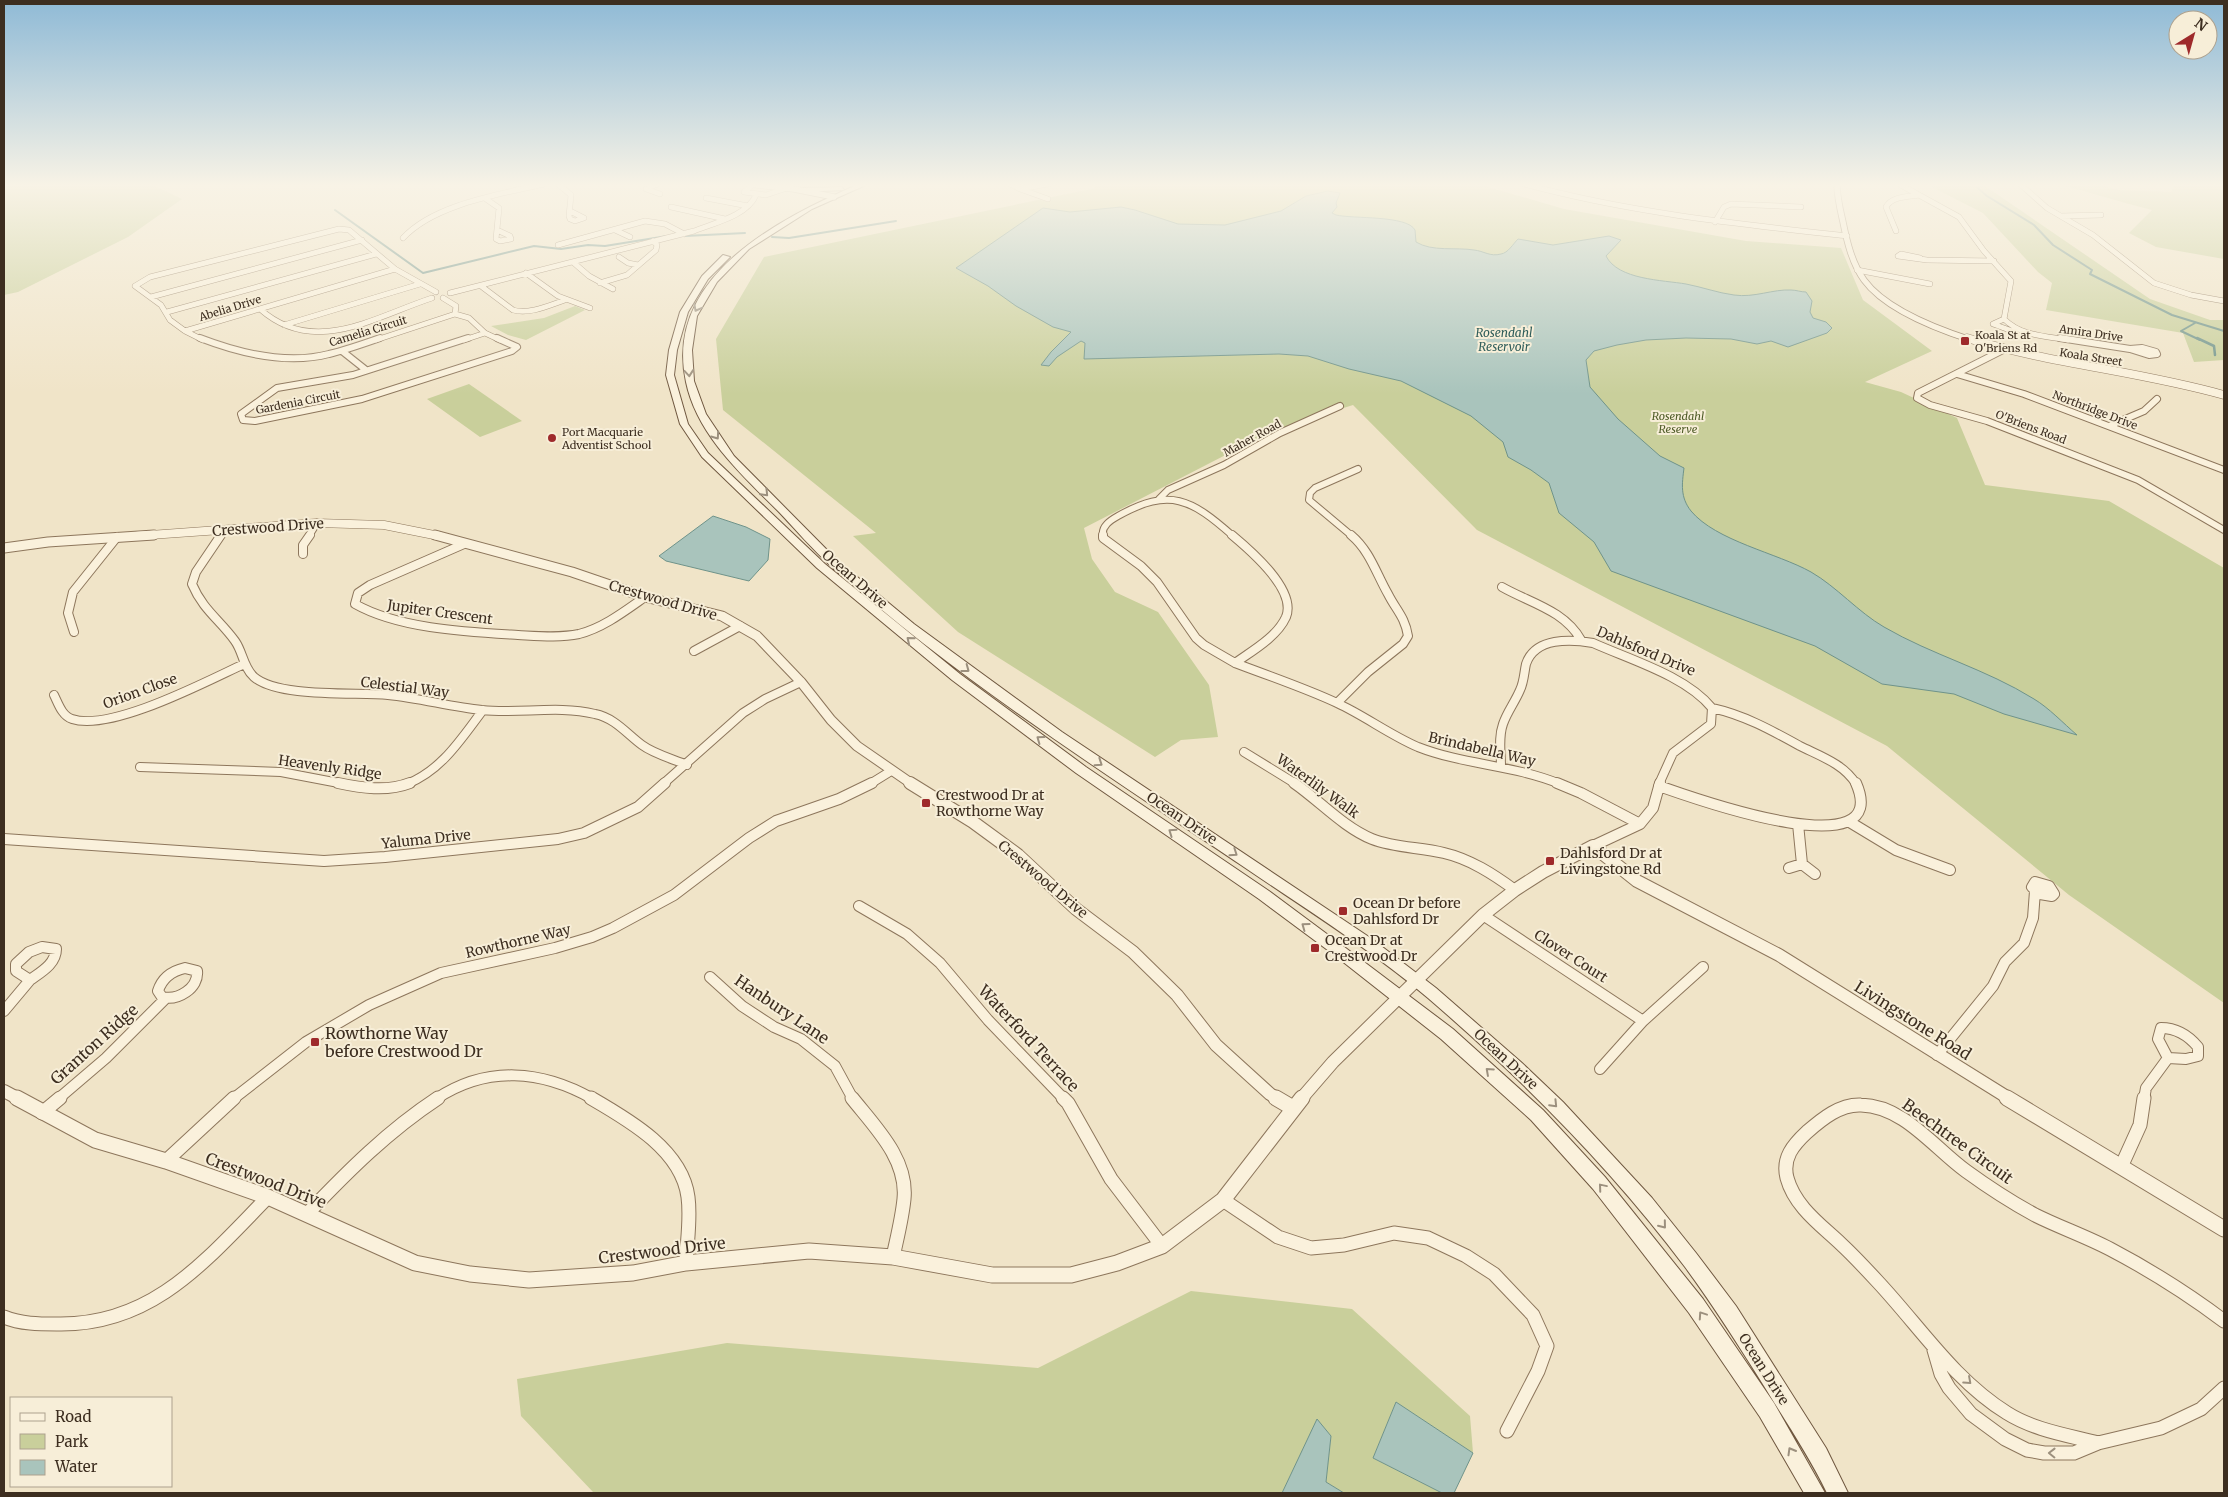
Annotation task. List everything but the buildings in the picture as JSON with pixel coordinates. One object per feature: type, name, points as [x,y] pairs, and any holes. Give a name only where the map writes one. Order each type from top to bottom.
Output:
[{"type":"main road","name":"Ocean Drive","points":[[728,254],[705,278],[689,302],[680,322],[673,350],[670,375],[682,417],[705,455],[821,566],[956,677],[1081,770],[1264,895],[1447,1034],[1523,1102],[1599,1184],[1696,1306],[1767,1410],[1815,1493]]},
{"type":"main road","name":"Ocean Drive","points":[[741,254],[720,275],[704,296],[693,316],[688,356],[690,382],[702,414],[731,458],[834,564],[910,626],[1058,735],[1367,943],[1417,981],[1542,1092],[1646,1204],[1690,1259],[1729,1313],[1819,1455],[1838,1493]]},
{"type":"main road","points":[[682,417],[702,414]]},
{"type":"street","name":"Camelia Circuit","points":[[240,254],[150,277],[136,283],[136,287],[151,297],[167,312],[170,320],[185,331],[201,339],[268,356],[314,357],[342,351],[455,314]]},
{"type":"street","points":[[151,297],[311,254]]},
{"type":"street","points":[[167,312],[376,254]]},
{"type":"street","name":"Camelia Circuit","points":[[376,254],[433,295]]},
{"type":"street","points":[[444,298],[450,293],[605,254]]},
{"type":"street","points":[[600,283],[627,274],[651,254]]},
{"type":"street","name":"Koala Street","points":[[1852,254],[1857,270],[1875,292],[1899,308],[1944,330],[2003,350],[2051,361],[2154,378],[2224,395]]},
{"type":"street","points":[[1987,254],[2011,281],[2004,318],[1993,324],[2005,329],[2031,334]]},
{"type":"street","points":[[2117,254],[2154,283],[2191,295],[2224,301]]},
{"type":"street","points":[[619,257],[628,263],[638,265]]},
{"type":"street","points":[[1920,258],[1994,261]]},
{"type":"street","points":[[574,263],[600,283],[614,290]]},
{"type":"street","name":"Abelia Drive","points":[[185,331],[395,269]]},
{"type":"street","points":[[1857,270],[1930,284]]},
{"type":"street","points":[[526,273],[544,288],[564,300],[590,308]]},
{"type":"street","points":[[284,325],[420,284]]},
{"type":"street","points":[[481,286],[509,308],[519,312],[542,308],[564,300]]},
{"type":"street","points":[[260,309],[266,316],[284,325],[312,333],[326,332],[444,291],[450,293]]},
{"type":"street","points":[[433,295],[444,298],[456,306],[455,314]]},
{"type":"street","name":"Gardenia Circuit","points":[[455,314],[469,318],[485,333],[517,346],[512,351],[362,399],[255,421],[243,420],[240,417],[241,414],[277,388],[329,380],[485,333]]},
{"type":"street","name":"Amira Drive","points":[[2004,318],[2012,327],[2031,334],[2130,349]]},
{"type":"street","points":[[2005,329],[2012,327]]},
{"type":"street","name":"O'Briens Road","points":[[2003,350],[1918,393],[1916,398],[1930,405],[1987,421],[2138,480],[2224,530]]},
{"type":"street","points":[[342,351],[366,370]]},
{"type":"street","name":"Northridge Drive","points":[[1957,374],[2024,394],[2224,470]]},
{"type":"street","points":[[2109,426],[2144,411],[2158,400]]},
{"type":"street","name":"Maher Road","points":[[1159,499],[1166,491],[1224,465],[1280,433],[1340,406]]},
{"type":"street","points":[[2214,465],[2224,461]]},
{"type":"street","points":[[1337,703],[1368,672],[1402,644],[1408,636],[1406,622],[1388,595],[1371,558],[1356,539],[1315,507],[1310,500],[1310,493],[1315,488],[1358,469]]},
{"type":"street","points":[[1174,488],[1172,493],[1174,499]]},
{"type":"street","name":"Brindabella Way","points":[[1236,663],[1280,627],[1288,611],[1287,598],[1270,572],[1244,544],[1211,518],[1186,503],[1174,499],[1159,499],[1142,504],[1112,520],[1102,532],[1103,538],[1141,566],[1157,582],[1196,638],[1204,645],[1236,663],[1337,703],[1424,749],[1445,756],[1501,766],[1560,784],[1640,824]]},
{"type":"street","points":[[303,554],[303,545],[317,523]]},
{"type":"street","name":"Crestwood Drive","points":[[4,548],[117,536],[317,523],[363,523],[404,527],[572,572],[645,597],[701,609],[722,616],[757,636],[801,682],[831,720],[857,746],[891,772],[973,822],[1018,855],[1076,909],[1133,952],[1177,995],[1216,1045],[1270,1094],[1293,1108]]},
{"type":"street","name":"Celestial Way","points":[[224,530],[196,572],[192,584],[197,596],[213,618],[236,642],[244,664],[255,678],[276,687],[300,691],[389,695],[483,710],[569,709],[598,714],[619,724],[644,746],[686,765]]},
{"type":"street","points":[[74,632],[68,613],[73,592],[117,536]]},
{"type":"street","name":"Jupiter Crescent","points":[[464,544],[439,558],[379,579],[358,593],[355,604],[359,609],[369,613],[424,625],[471,631],[562,636],[593,628],[612,619],[645,597]]},
{"type":"street","points":[[1502,587],[1516,596],[1563,618],[1575,628],[1581,640]]},
{"type":"street","points":[[694,651],[740,626]]},
{"type":"street","name":"Dahlsford Drive","points":[[1501,766],[1501,731],[1504,720],[1523,685],[1527,663],[1530,657],[1540,648],[1552,642],[1581,640],[1605,647],[1686,684],[1696,690],[1712,708]]},
{"type":"street","name":"Orion Close","points":[[54,695],[67,716],[72,719],[92,722],[147,706],[244,664]]},
{"type":"street","name":"Yaluma Drive","points":[[4,840],[324,861],[385,857],[558,839],[584,833],[638,808],[743,713],[765,699],[801,682]]},
{"type":"street","points":[[1417,981],[1483,916],[1515,890],[1568,858],[1640,824],[1653,808],[1659,786],[1662,775],[1673,754],[1711,724],[1712,708],[1747,717],[1829,760],[1842,769],[1856,785],[1860,799],[1857,812],[1848,821],[1823,825],[1798,824],[1735,812],[1659,786]]},
{"type":"street","name":"Heavenly Ridge","points":[[140,767],[282,772],[368,789],[390,789],[408,784],[445,761],[483,710]]},
{"type":"street","name":"Waterlily Walk","points":[[1244,752],[1275,769],[1309,793],[1346,824],[1368,836],[1399,847],[1454,856],[1478,865],[1515,890]]},
{"type":"street","name":"Rowthorne Way","points":[[166,1161],[255,1079],[301,1044],[342,1019],[380,999],[439,974],[491,961],[541,952],[592,937],[622,924],[675,894],[737,846],[777,821],[802,810],[839,799],[891,772]]},
{"type":"street","points":[[1848,821],[1896,850],[1950,870]]},
{"type":"street","points":[[1798,824],[1802,864],[1815,874]]},
{"type":"street","name":"Livingstone Road","points":[[1593,846],[1638,881],[1779,955],[1937,1055],[2121,1166],[2222,1224]]},
{"type":"street","points":[[1790,868],[1802,864]]},
{"type":"street","points":[[1937,1055],[1993,986],[2005,962],[2024,943],[2033,918],[2035,891]]},
{"type":"street","name":"Waterford Terrace","points":[[859,906],[906,934],[940,962],[988,1020],[1068,1103],[1111,1179],[1162,1246]]},
{"type":"street","name":"Clover Court","points":[[1483,916],[1643,1021]]},
{"type":"street","points":[[1600,1069],[1643,1021],[1703,967]]},
{"type":"street","name":"Hanbury Lane","points":[[710,977],[742,1006],[774,1027],[801,1039],[835,1066],[851,1096],[888,1142],[894,1152],[902,1178],[904,1198],[893,1257]]},
{"type":"street","points":[[4,1011],[27,986],[30,980]]},
{"type":"street","name":"Crestwood Drive","points":[[4,1091],[95,1140],[166,1161],[268,1197],[415,1263],[500,1278],[529,1280],[633,1273],[686,1263],[809,1251],[893,1257],[992,1275],[1072,1275],[1117,1263],[1162,1246],[1223,1200],[1293,1108],[1333,1062],[1417,981]]},
{"type":"street","name":"Granton Ridge","points":[[42,1113],[106,1058],[166,998]]},
{"type":"street","points":[[2121,1166],[2140,1125],[2146,1088],[2168,1058]]},
{"type":"street","points":[[306,1214],[366,1153],[409,1116],[454,1088],[494,1077],[525,1074],[553,1079],[609,1108],[644,1134],[671,1158],[683,1177],[689,1198],[686,1263]]},
{"type":"street","name":"Beechtree Circuit","points":[[2098,1443],[2024,1422],[2007,1413],[1988,1399],[1933,1348],[1906,1314],[1854,1256],[1801,1205],[1786,1178],[1788,1152],[1810,1131],[1835,1111],[1844,1107],[1854,1104],[1867,1105],[1898,1116],[1911,1124],[1951,1160],[1977,1179],[2028,1211],[2094,1241],[2160,1277],[2224,1321]]},
{"type":"street","points":[[4,1317],[12,1321],[63,1326],[102,1322],[149,1304],[192,1272],[268,1197]]},
{"type":"street","points":[[1223,1200],[1278,1237],[1311,1248],[1344,1245],[1394,1233],[1428,1238],[1466,1256],[1494,1274],[1533,1315],[1547,1346],[1538,1371],[1507,1431]]},
{"type":"street","name":"Beechtree Circuit","points":[[1933,1348],[1942,1374],[1959,1401],[1976,1419],[2005,1440],[2027,1450],[2044,1453],[2074,1453],[2098,1443],[2161,1428],[2201,1409],[2224,1388]]},
{"type":"green space","points":[[4,254],[94,254],[18,292],[4,295]]},
{"type":"green space","name":"Rosendahl Reserve","points":[[779,254],[1843,254],[1863,300],[1932,351],[1865,382],[1901,392],[1957,418],[1985,485],[2109,501],[2224,568],[2224,1003],[2069,895],[1887,746],[1477,530],[1353,405],[1274,430],[1084,528],[1092,559],[1115,592],[1158,612],[1209,685],[1218,737],[1181,740],[1155,757],[958,632],[853,536],[876,533],[723,410],[716,339],[764,257]]},
{"type":"green space","points":[[2021,254],[2084,254],[2150,299],[2210,320],[2224,320],[2224,360],[2194,362],[2183,333],[2046,310],[2052,283],[2038,272]]},
{"type":"green space","points":[[2195,254],[2224,254],[2224,259]]},
{"type":"green space","points":[[575,306],[585,310],[526,340],[508,335],[491,326],[544,318]]},
{"type":"green space","points":[[469,384],[522,421],[480,437],[427,399]]},
{"type":"green space","points":[[1191,1291],[1352,1309],[1470,1416],[1473,1453],[1396,1402],[1373,1458],[1442,1493],[1344,1493],[1326,1482],[1331,1436],[1317,1420],[1282,1493],[592,1493],[521,1416],[517,1379],[727,1343],[1038,1368]]},
{"type":"water","name":"Rosendahl Reservoir","points":[[977,254],[1608,254],[1606,256],[1620,270],[1642,278],[1686,284],[1741,296],[1784,290],[1806,292],[1812,301],[1810,312],[1813,318],[1826,322],[1832,328],[1827,333],[1788,347],[1771,341],[1757,344],[1731,339],[1686,338],[1646,340],[1617,345],[1594,351],[1586,360],[1590,387],[1618,419],[1660,456],[1684,468],[1682,485],[1685,501],[1691,511],[1702,521],[1716,531],[1748,546],[1811,572],[1874,621],[1902,637],[2016,688],[2045,707],[2077,735],[2004,714],[1954,694],[1882,684],[1815,646],[1611,571],[1594,542],[1559,513],[1549,483],[1508,457],[1503,442],[1471,416],[1401,381],[1349,369],[1308,356],[1279,354],[1084,359],[1085,343],[1081,341],[1057,357],[1049,366],[1041,365],[1071,332],[1053,327],[956,268]]},
{"type":"water","points":[[713,516],[746,527],[770,539],[768,560],[749,581],[666,561],[659,556]]},
{"type":"water","points":[[1396,1402],[1473,1453],[1454,1493],[1442,1493],[1373,1458]]},
{"type":"water","points":[[1317,1419],[1331,1436],[1326,1482],[1344,1493],[1282,1493]]},
{"type":"waterway","points":[[396,254],[423,273],[502,254]]},
{"type":"waterway","points":[[2067,254],[2092,270],[2090,274],[2172,315],[2224,331]]},
{"type":"waterway","points":[[2195,323],[2181,331],[2200,340]]},
{"type":"waterway","points":[[2197,338],[2214,346],[2215,355]]},
{"type":"place","name":"Koala St at O'Briens Rd","points":[[1965,341]]},
{"type":"place","name":"Port Macquarie Adventist School","points":[[552,438]]},
{"type":"place","name":"Crestwood Dr at Rowthorne Way","points":[[926,803]]},
{"type":"place","name":"Dahlsford Dr at Livingstone Rd","points":[[1550,861]]},
{"type":"place","name":"Ocean Dr before Dahlsford Dr","points":[[1343,911]]},
{"type":"place","name":"Ocean Dr at Crestwood Dr","points":[[1315,948]]},
{"type":"place","name":"Rowthorne Way before Crestwood Dr","points":[[315,1042]]}]
